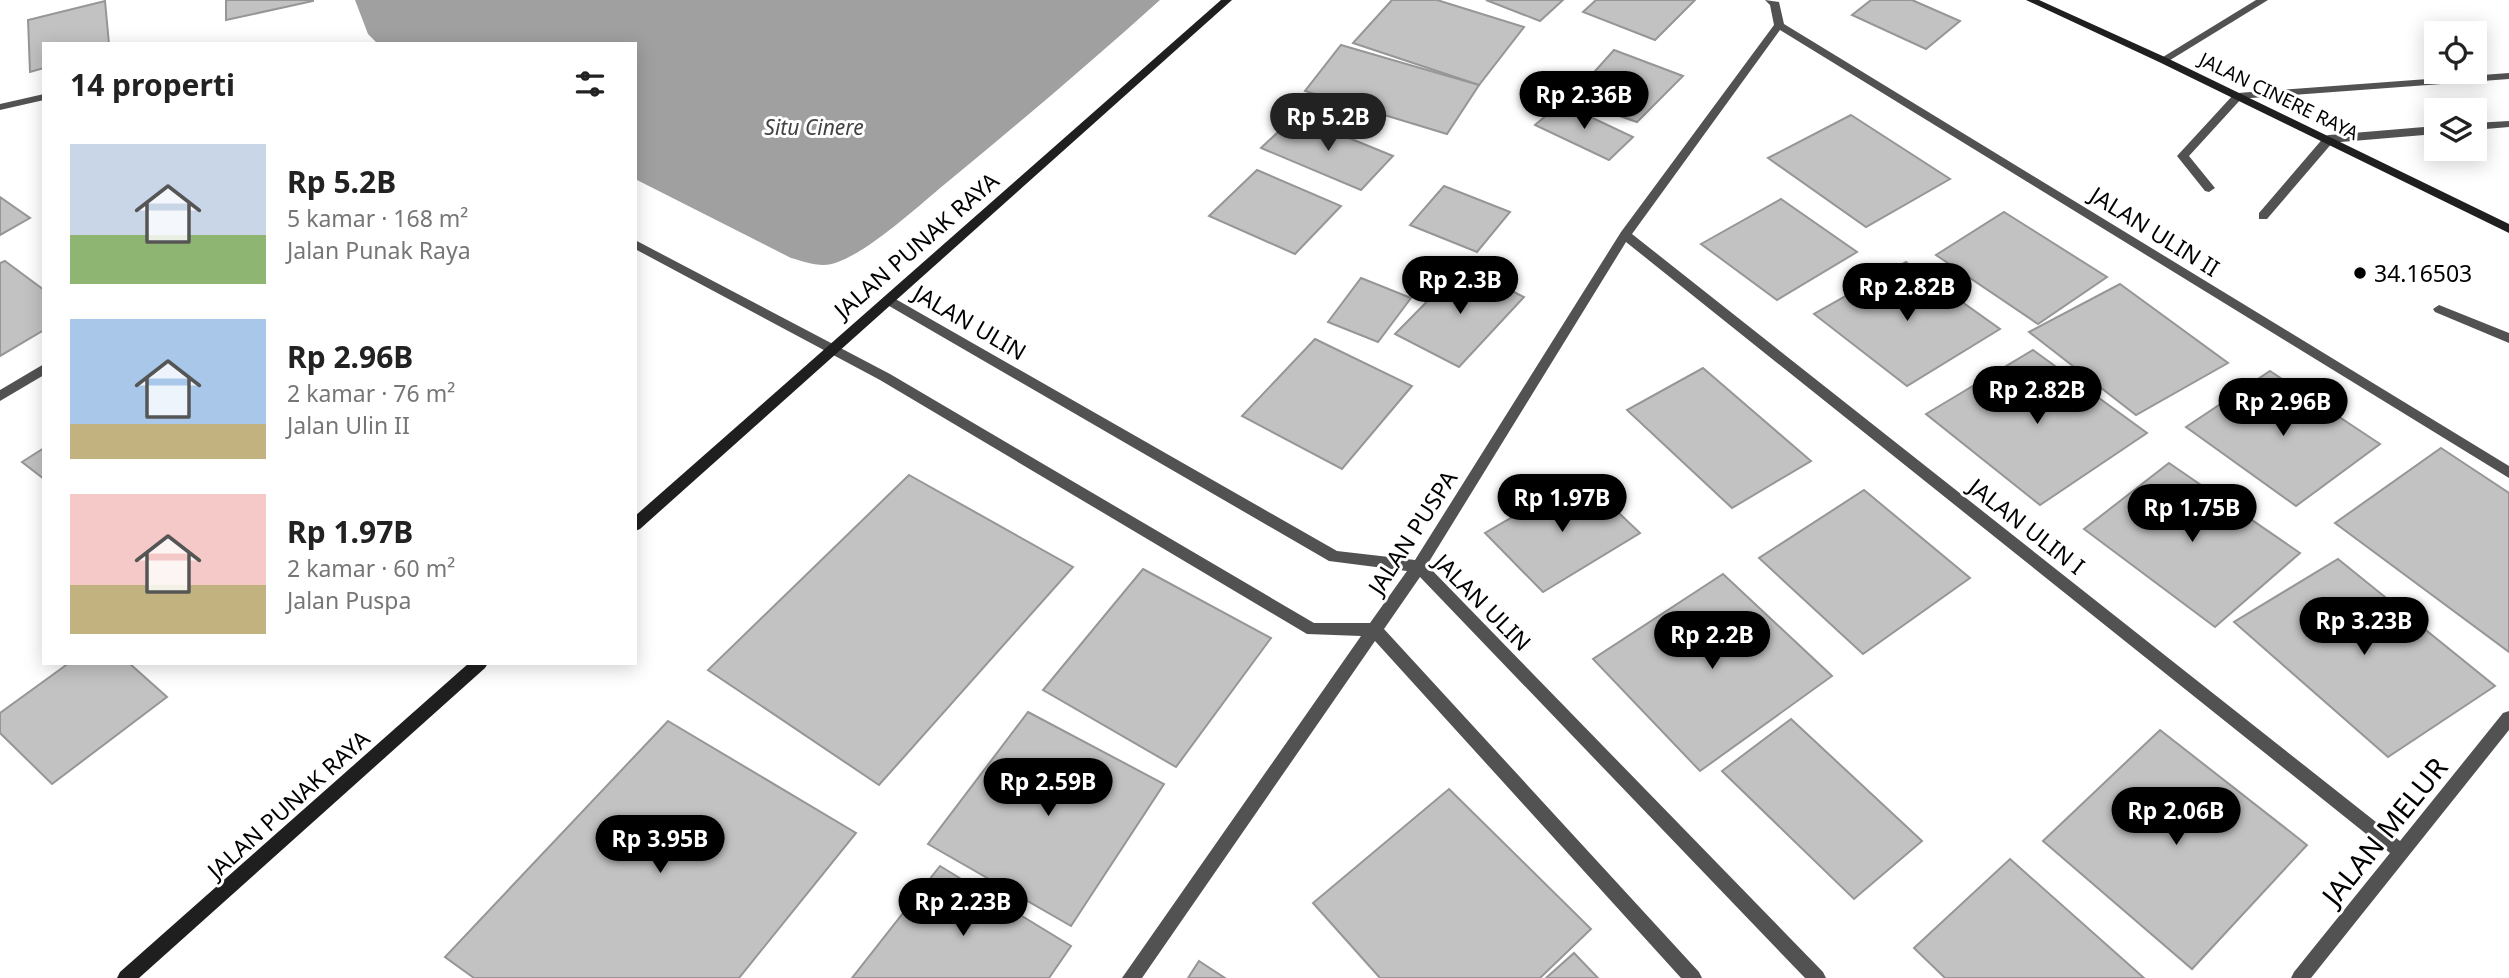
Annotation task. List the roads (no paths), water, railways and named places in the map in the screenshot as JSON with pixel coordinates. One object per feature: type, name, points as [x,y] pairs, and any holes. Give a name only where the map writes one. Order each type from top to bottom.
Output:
[{"type":"main road","name":"JALAN PUNAK RAYA","points":[[637,523],[1227,0]]},
{"type":"main road","name":"JALAN CINERE RAYA","points":[[2031,0],[2329,139],[2509,229]]},
{"type":"main road","name":"JALAN PUNAK RAYA","points":[[126,978],[478,665]]},
{"type":"street","points":[[1770,0],[1776,4],[1779,25]]},
{"type":"street","points":[[2163,60],[2263,0]]},
{"type":"street","name":"JALAN PUSPA","points":[[1131,978],[1419,566],[1625,235],[1779,25]]},
{"type":"street","name":"JALAN ULIN II","points":[[1779,25],[2509,473]]},
{"type":"street","points":[[2209,188],[2183,156],[2238,96],[2509,76]]},
{"type":"street","points":[[0,107],[42,97]]},
{"type":"street","points":[[2487,126],[2509,124]]},
{"type":"street","points":[[2263,216],[2329,139],[2424,131]]},
{"type":"street","name":"JALAN ULIN I","points":[[1625,235],[2402,852]]},
{"type":"street","points":[[637,245],[830,351],[885,377],[1312,629],[1375,630],[1693,978]]},
{"type":"street","name":"JALAN ULIN","points":[[888,300],[1334,557],[1419,566],[1816,978]]},
{"type":"street","points":[[2439,309],[2509,338]]},
{"type":"street","points":[[0,396],[42,370]]},
{"type":"street","name":"JALAN MELUR","points":[[2300,978],[2509,718]]},
{"type":"water","name":"Situ Cinere","points":[[355,0],[1160,0],[1054,93],[893,227],[851,256],[826,265],[791,258],[637,180],[637,42],[376,42],[368,34]]},
{"type":"place","name":"34.16503","points":[[2360,273]]}]
